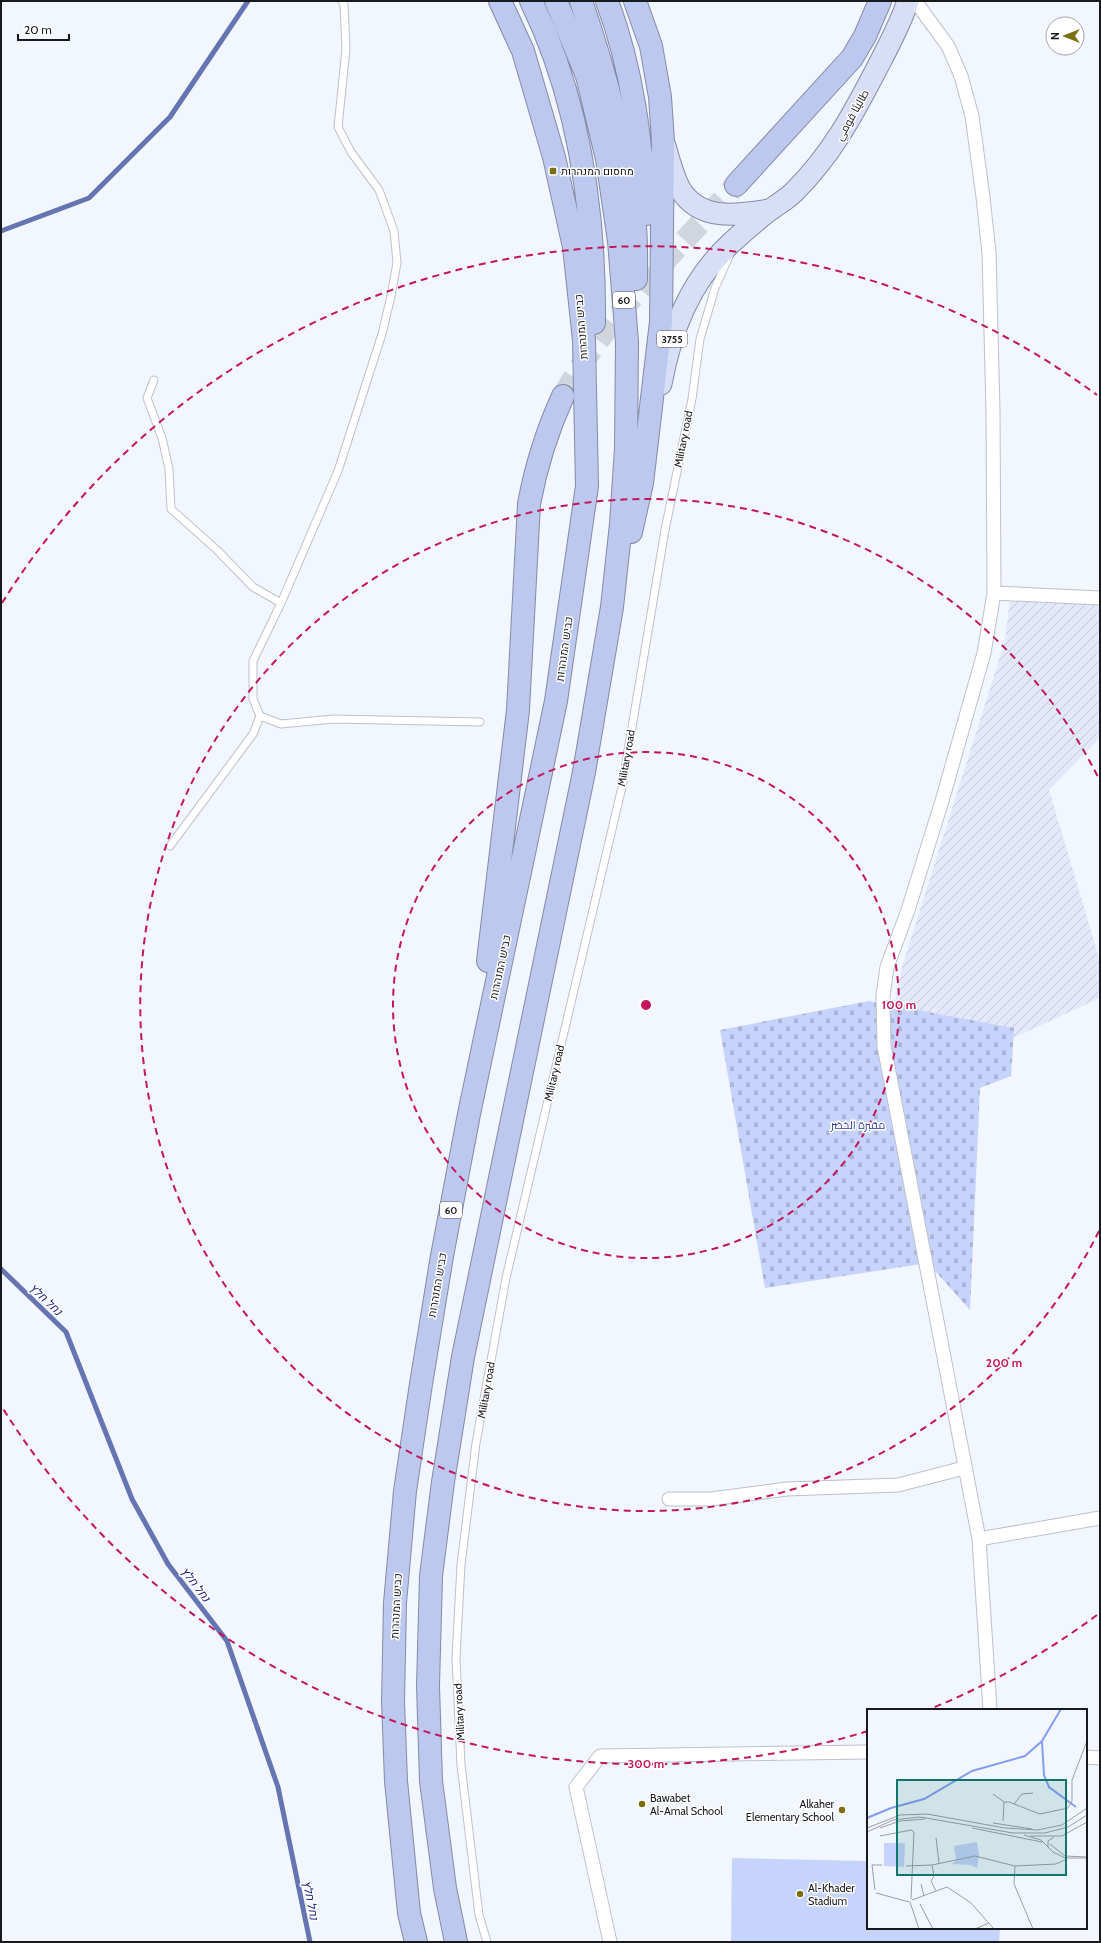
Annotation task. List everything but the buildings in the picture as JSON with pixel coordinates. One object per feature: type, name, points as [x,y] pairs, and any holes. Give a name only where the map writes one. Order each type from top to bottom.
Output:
[{"type":"highway","name":"כביש המנהרות","points":[[416,1942],[409,1913],[396,1781],[393,1701],[395,1603],[405,1491],[420,1384],[469,1114],[556,701],[587,486],[584,340],[574,247],[554,157],[523,51],[500,1]]},
{"type":"highway","name":"60","points":[[531,1],[543,24],[569,96],[588,192],[594,297],[594,352],[587,486]]},
{"type":"highway","name":"60","points":[[456,1942],[445,1888],[432,1781],[428,1686],[432,1568],[443,1482],[463,1357],[584,772],[612,607],[621,524],[626,448],[627,342],[619,242],[607,159],[587,76],[556,1]]},
{"type":"highway","name":"60","points":[[581,1],[608,91],[623,154],[635,219],[638,340],[636,512]]},
{"type":"highway","name":"60","points":[[607,1],[620,39],[636,108],[652,288],[642,483]]},
{"type":"highway","name":"60","points":[[612,607],[642,483],[662,322],[664,141],[660,97],[651,46],[635,1]]},
{"type":"highway","points":[[736,185],[852,58],[865,36],[880,1]]},
{"type":"highway","points":[[469,1114],[518,710],[529,504],[535,471],[542,447],[563,396]]},
{"type":"main road","name":"طاليثا قومي","points":[[763,216],[794,193],[833,147],[849,123],[903,18],[908,1]]},
{"type":"main road","name":"3755","points":[[664,141],[680,188],[688,200],[701,209],[724,215],[763,216]]},
{"type":"main road","name":"3755","points":[[642,483],[662,378],[684,305],[703,273],[730,243],[763,216]]},
{"type":"street","points":[[915,1],[948,46],[961,76],[972,116],[983,197],[990,277],[993,411],[994,594],[984,653],[940,808],[908,910],[887,967],[883,996],[884,1046],[979,1540],[990,1709]]},
{"type":"street","points":[[994,594],[1100,598]]},
{"type":"street","points":[[668,1499],[711,1499],[787,1489],[898,1485],[964,1468]]},
{"type":"street","points":[[979,1540],[1100,1518]]},
{"type":"street","points":[[610,1942],[576,1787],[600,1756],[867,1752]]},
{"type":"street","points":[[1087,1757],[1100,1758]]},
{"type":"lane","points":[[170,846],[253,734],[260,716],[253,698],[252,661],[281,603],[338,471],[382,334],[391,296],[397,263],[394,231],[379,190],[351,152],[338,127],[346,49],[344,5],[342,1]]},
{"type":"lane","name":"Military road","points":[[488,1942],[479,1914],[462,1765],[456,1658],[461,1565],[476,1443],[508,1270],[622,787],[665,530],[692,398],[700,339],[715,288],[732,251],[763,216]]},
{"type":"lane","points":[[154,380],[147,398],[162,438],[169,469],[172,509],[217,550],[253,587],[281,603]]},
{"type":"lane","points":[[260,716],[281,724],[334,719],[480,722]]},
{"type":"shaded area","points":[[1010,599],[1100,603],[1100,738],[1049,790],[1100,961],[1100,998],[1013,1038],[1013,1028],[894,1006],[902,967],[1005,641]]},
{"type":"green space","name":"مقبرة الخضر","points":[[869,1001],[1014,1028],[1011,1076],[980,1088],[970,1310],[928,1263],[765,1288],[720,1030]]},
{"type":"green space","name":"Al-Khader Stadium","points":[[732,1858],[867,1861],[867,1929],[1000,1929],[999,1942],[731,1942]]},
{"type":"waterway","points":[[1,231],[89,198],[170,117],[248,1]]},
{"type":"waterway","name":"נחל חלץ","points":[[1,1269],[66,1332],[132,1499],[168,1564],[227,1641],[278,1787],[310,1942]]},
{"type":"tunnel","points":[[563,396],[580,367],[620,312],[736,185]]},
{"type":"place","name":"מחסום המנהרות","points":[[553,171]]},
{"type":"place","name":"Bawabet Al-Amal School","points":[[642,1804]]},
{"type":"place","name":"Alkaher Elementary School","points":[[842,1810]]},
{"type":"place","name":"Al-Khader Stadium","points":[[800,1894]]}]
